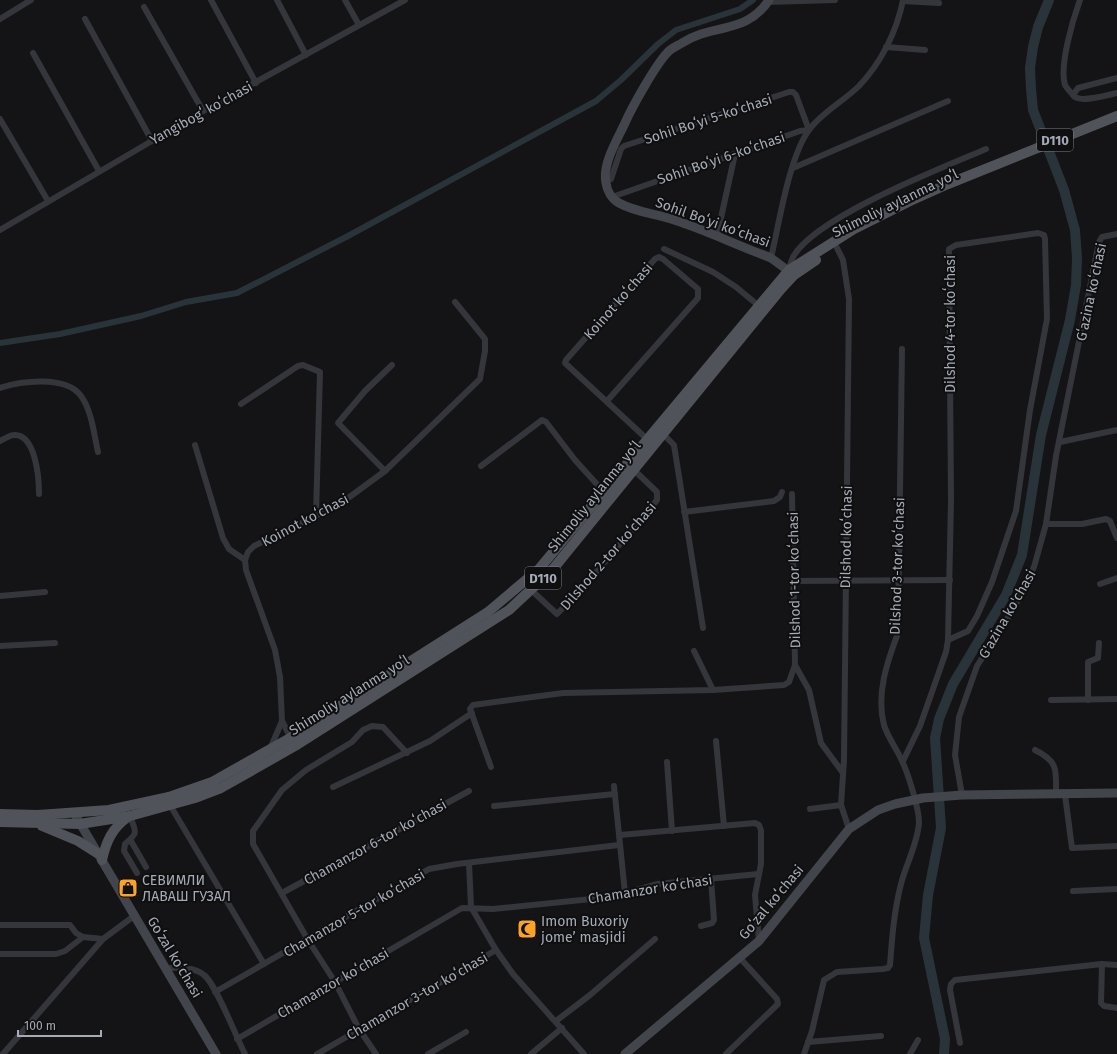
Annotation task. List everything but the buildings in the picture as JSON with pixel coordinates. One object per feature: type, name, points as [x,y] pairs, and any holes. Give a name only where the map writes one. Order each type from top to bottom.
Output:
[{"type":"main road","points":[[612,197],[605,182],[611,154],[627,118],[667,53],[683,42],[700,34],[743,24],[754,16],[768,1]]},
{"type":"main road","name":"Shimoliy aylanma yoʻl","points":[[451,641],[498,605],[539,569],[604,492],[650,442],[759,306],[791,273],[834,241],[877,216],[948,184],[1117,116]]},
{"type":"main road","name":"Shimoliy aylanma yoʻl","points":[[0,822],[80,824],[130,816],[222,788],[451,641],[509,610],[553,569],[634,470],[650,442],[663,434],[791,273],[836,246],[891,217],[970,181],[985,170]]},
{"type":"main road","name":"Sohil Boʻyi koʻchasi","points":[[612,197],[617,202],[628,207],[674,220],[771,258],[791,273]]},
{"type":"main road","name":"Shimoliy aylanma yoʻl","points":[[0,814],[38,815],[109,810],[169,797],[212,782],[269,750],[293,742]]},
{"type":"main road","name":"Goʻzal koʻchasi","points":[[625,1054],[740,958],[758,941],[849,829],[878,810],[919,798],[962,795],[1060,795],[1117,793]]},
{"type":"main road","name":"Goʻzal koʻchasi","points":[[74,813],[216,1054]]},
{"type":"main road","points":[[37,823],[78,841],[100,856],[112,833],[122,821],[130,816]]},
{"type":"street","points":[[211,0],[256,82]]},
{"type":"street","points":[[277,0],[306,55]]},
{"type":"street","points":[[345,0],[359,25]]},
{"type":"street","name":"Yangibogʻ koʻchasi","points":[[0,230],[203,111],[405,0]]},
{"type":"street","points":[[768,1],[834,0]]},
{"type":"street","points":[[1080,0],[1074,17],[1063,68],[1065,85],[1077,98],[1086,99],[1117,92]]},
{"type":"street","points":[[0,19],[29,1]]},
{"type":"street","points":[[771,258],[798,150],[809,130],[858,86],[880,60],[898,23],[903,1],[939,3]]},
{"type":"street","points":[[144,7],[203,111]]},
{"type":"street","points":[[85,19],[152,141]]},
{"type":"street","points":[[886,47],[925,50]]},
{"type":"street","points":[[33,53],[99,171]]},
{"type":"street","points":[[1073,94],[1078,88],[1117,78]]},
{"type":"street","name":"Sohil Boʻyi 5-koʻchasi","points":[[605,182],[611,179],[621,149],[624,146],[789,92],[793,92],[796,95],[809,130]]},
{"type":"street","points":[[793,168],[948,101]]},
{"type":"street","points":[[0,119],[48,201]]},
{"type":"street","name":"Sohil Boʻyi 6-koʻchasi","points":[[612,197],[800,131],[809,130]]},
{"type":"street","points":[[791,273],[793,258],[806,242],[832,223],[876,198],[986,149]]},
{"type":"street","points":[[717,236],[735,154]]},
{"type":"street","name":"Dilshod 4-tor koʻchasi","points":[[903,761],[920,726],[946,652],[948,640],[951,500],[949,249],[956,245],[1042,233],[1045,239],[1047,319],[1030,410],[1016,511],[992,582],[977,616],[968,631],[948,640]]},
{"type":"street","name":"Gʻazina koʻchasi","points":[[1076,362],[1100,242],[1102,237],[1117,234]]},
{"type":"street","name":"Dilshod koʻchasi","points":[[836,246],[843,260],[849,299],[843,773],[841,805],[849,829]]},
{"type":"street","points":[[664,249],[713,272],[736,287],[759,306]]},
{"type":"street","name":"Koinot koʻchasi","points":[[607,402],[698,298],[698,290],[659,257],[655,259],[566,360],[565,363],[650,442]]},
{"type":"street","name":"Koinot koʻchasi","points":[[245,560],[248,552],[254,546],[340,504],[385,471],[480,379],[485,351],[484,339],[455,302]]},
{"type":"street","name":"Dilshod 3-tor koʻchasi","points":[[808,1042],[816,1016],[822,985],[827,977],[838,972],[883,969],[888,968],[890,965],[892,930],[901,883],[919,822],[919,798],[903,761],[884,725],[881,698],[886,668],[898,633],[902,349]]},
{"type":"street","name":"G'azina ko'chasi","points":[[962,795],[955,755],[959,717],[977,666],[1026,588],[1034,567],[1046,524],[1076,362]]},
{"type":"street","points":[[242,404],[298,366],[303,365],[320,372],[316,515]]},
{"type":"street","points":[[385,471],[338,423],[365,391],[392,365]]},
{"type":"street","points":[[0,388],[22,381],[39,381],[71,387],[81,396],[87,408],[98,452]]},
{"type":"street","points":[[482,466],[542,420],[546,422],[575,460],[604,492]]},
{"type":"street","points":[[1060,442],[1117,430]]},
{"type":"street","points":[[663,434],[674,445],[703,628]]},
{"type":"street","points":[[0,441],[14,435],[22,437],[27,442],[37,464],[39,474],[39,494]]},
{"type":"street","points":[[195,445],[223,538],[229,549],[245,560],[246,570],[275,650],[280,677],[282,721],[293,742]]},
{"type":"street","name":"Dilshod 2-tor koʻchasi","points":[[530,590],[557,614],[587,583],[657,500],[657,492],[634,470]]},
{"type":"street","points":[[684,512],[774,501],[780,497],[782,492]]},
{"type":"street","name":"Dilshod 1-tor koʻchasi","points":[[792,494],[796,665]]},
{"type":"street","points":[[1046,524],[1082,524],[1106,519],[1110,521],[1117,538]]},
{"type":"street","points":[[1100,584],[1117,578]]},
{"type":"street","points":[[794,581],[950,580]]},
{"type":"street","points":[[0,596],[45,592]]},
{"type":"street","points":[[0,646],[55,643]]},
{"type":"street","points":[[1088,700],[1088,662],[1098,658],[1099,643]]},
{"type":"street","points":[[694,651],[713,690]]},
{"type":"street","points":[[796,665],[809,690],[821,743],[843,773]]},
{"type":"street","points":[[491,767],[470,707],[473,705],[563,693],[713,690],[784,684],[791,679],[796,665]]},
{"type":"street","points":[[1051,700],[1117,699]]},
{"type":"street","points":[[332,787],[430,741],[472,713]]},
{"type":"street","points":[[269,750],[282,721]]},
{"type":"street","points":[[376,1054],[359,1029],[335,982],[308,940],[251,838],[253,831],[282,790],[306,770],[352,742],[363,730],[372,726],[378,726],[387,731],[407,752]]},
{"type":"street","points":[[716,741],[724,826]]},
{"type":"street","points":[[1036,750],[1048,756],[1052,761],[1072,848],[1117,846]]},
{"type":"street","points":[[667,762],[672,831]]},
{"type":"street","points":[[614,786],[625,893]]},
{"type":"street","name":"Chamanzor 6-tor koʻchasi","points":[[282,893],[469,791]]},
{"type":"street","points":[[494,806],[614,794]]},
{"type":"street","points":[[170,805],[264,964]]},
{"type":"street","points":[[810,809],[841,805]]},
{"type":"street","points":[[130,816],[135,834],[131,840],[125,844],[124,851],[137,873]]},
{"type":"street","points":[[620,835],[755,823],[759,825],[761,830],[761,864],[755,895],[758,941]]},
{"type":"street","points":[[131,840],[146,867]]},
{"type":"street","name":"Chamanzor 5-tor koʻchasi","points":[[215,992],[308,940],[418,874],[441,866],[619,845]]},
{"type":"street","points":[[469,863],[471,907],[496,950],[513,974],[584,1054]]},
{"type":"street","name":"Chamanzor koʻchasi","points":[[237,1039],[462,908],[471,907],[493,909],[611,897],[658,884],[758,874]]},
{"type":"street","points":[[701,926],[712,923],[714,920],[711,879]]},
{"type":"street","points":[[1073,891],[1117,889]]},
{"type":"street","points":[[3,1054],[103,939],[134,916]]},
{"type":"street","points":[[0,925],[70,925],[76,933],[83,937],[103,939]]},
{"type":"street","points":[[0,954],[56,954],[65,951],[83,937]]},
{"type":"street","points":[[556,1021],[590,995],[655,939]]},
{"type":"street","name":"Chamanzor 3-tor koʻchasi","points":[[317,1054],[496,950]]},
{"type":"street","points":[[726,1054],[778,1004],[777,999],[740,958]]},
{"type":"street","points":[[960,1044],[950,990],[951,984],[955,980],[1102,964],[1117,965]]},
{"type":"street","points":[[1102,964],[1101,1003],[1104,1006],[1117,1008]]},
{"type":"street","points":[[165,968],[188,968],[204,975],[215,992],[245,1054]]},
{"type":"street","points":[[531,1054],[562,1028]]},
{"type":"street","points":[[428,1054],[466,1032]]},
{"type":"street","points":[[804,1054],[808,1042],[881,1036]]},
{"type":"street","points":[[910,1054],[918,1040]]},
{"type":"waterway","points":[[0,343],[60,334],[141,316],[186,302],[237,293],[348,236],[596,101],[621,80],[658,44],[676,30],[740,9],[753,0]]},
{"type":"waterway","points":[[944,1054],[945,1039],[924,938],[928,895],[941,828],[935,738],[939,719],[953,684],[1006,595],[1022,555],[1041,435],[1070,320],[1076,285],[1077,258],[1075,230],[1064,190],[1033,110],[1031,89],[1030,68],[1033,47],[1038,27],[1049,0]]},
{"type":"place","name":"СЕВИМЛИ ЛАВАШ ГУЗАЛ","points":[[128,888]]},
{"type":"place","name":"Imom Buxoriy jome’ masjidi","points":[[527,929]]}]
